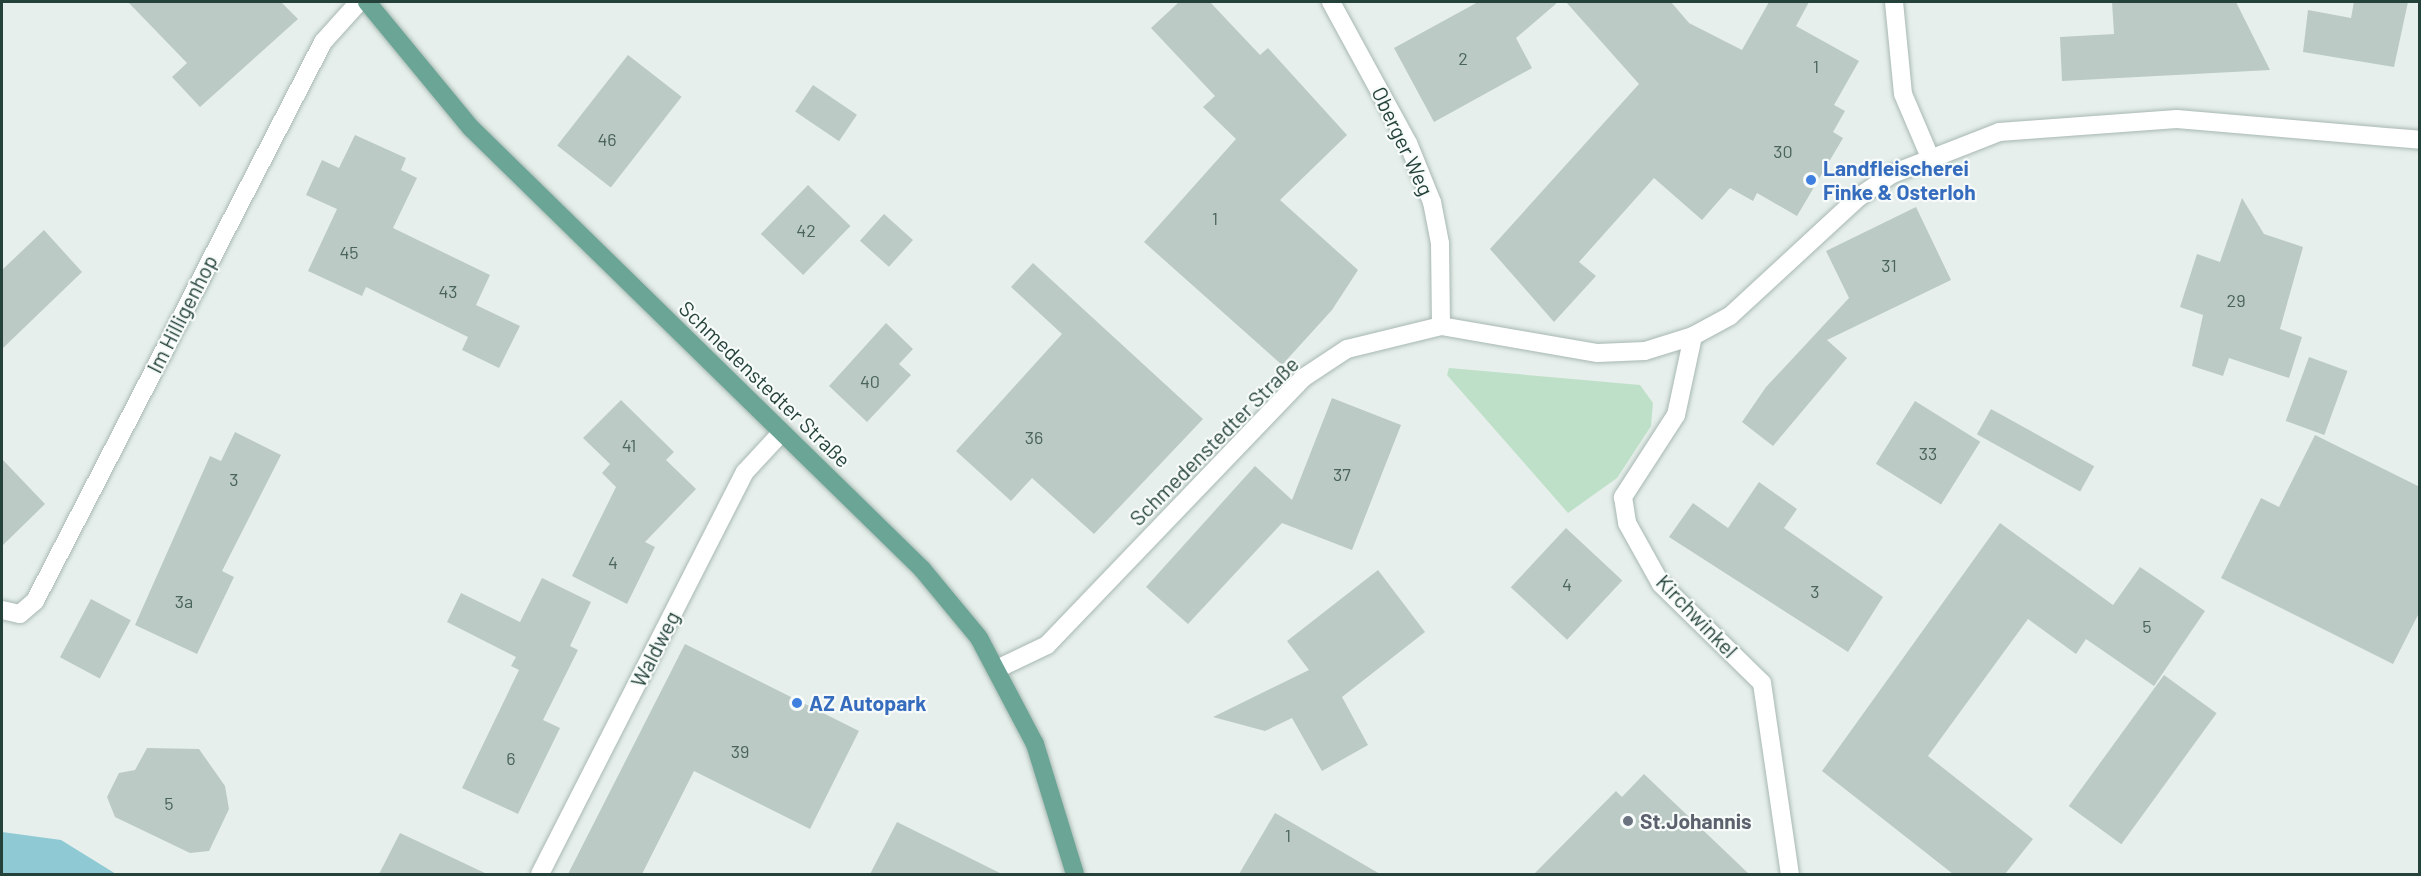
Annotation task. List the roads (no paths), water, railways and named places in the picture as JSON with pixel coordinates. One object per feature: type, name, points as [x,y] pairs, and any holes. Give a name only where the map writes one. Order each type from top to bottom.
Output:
[{"type":"main road","name":"Schmedenstedter Straße","points":[[367,2],[471,128],[922,569],[997,669]]},
{"type":"main road","points":[[997,669],[1035,744],[1075,874]]},
{"type":"street","name":"Im Hilligenhop","points":[[2,610],[20,614],[35,601],[323,42],[359,2]]},
{"type":"street","name":"Oberger Weg","points":[[1331,2],[1408,143],[1432,202],[1440,243],[1441,326]]},
{"type":"street","points":[[1894,2],[1903,94],[1929,155]]},
{"type":"street","name":"Schmedenstedter Straße","points":[[997,669],[1047,645],[1303,378],[1347,350],[1441,326],[1598,353],[1645,351],[1693,336],[1730,316],[1859,197],[1929,155],[2000,132],[2103,121],[2245,121],[2420,140]]},
{"type":"street","name":"Kirchwinkel","points":[[1693,336],[1676,415],[1623,497],[1627,523],[1661,584],[1762,683],[1790,874]]},
{"type":"street","name":"Waldweg","points":[[540,874],[745,472],[782,432]]},
{"type":"water","points":[[2,832],[61,840],[116,874],[2,874]]},
{"type":"place","name":"Landfleischerei Finke & Osterloh","points":[[1811,180]]},
{"type":"place","name":"AZ Autopark","points":[[797,703]]},
{"type":"place","name":"St.Johannis","points":[[1628,821]]}]
